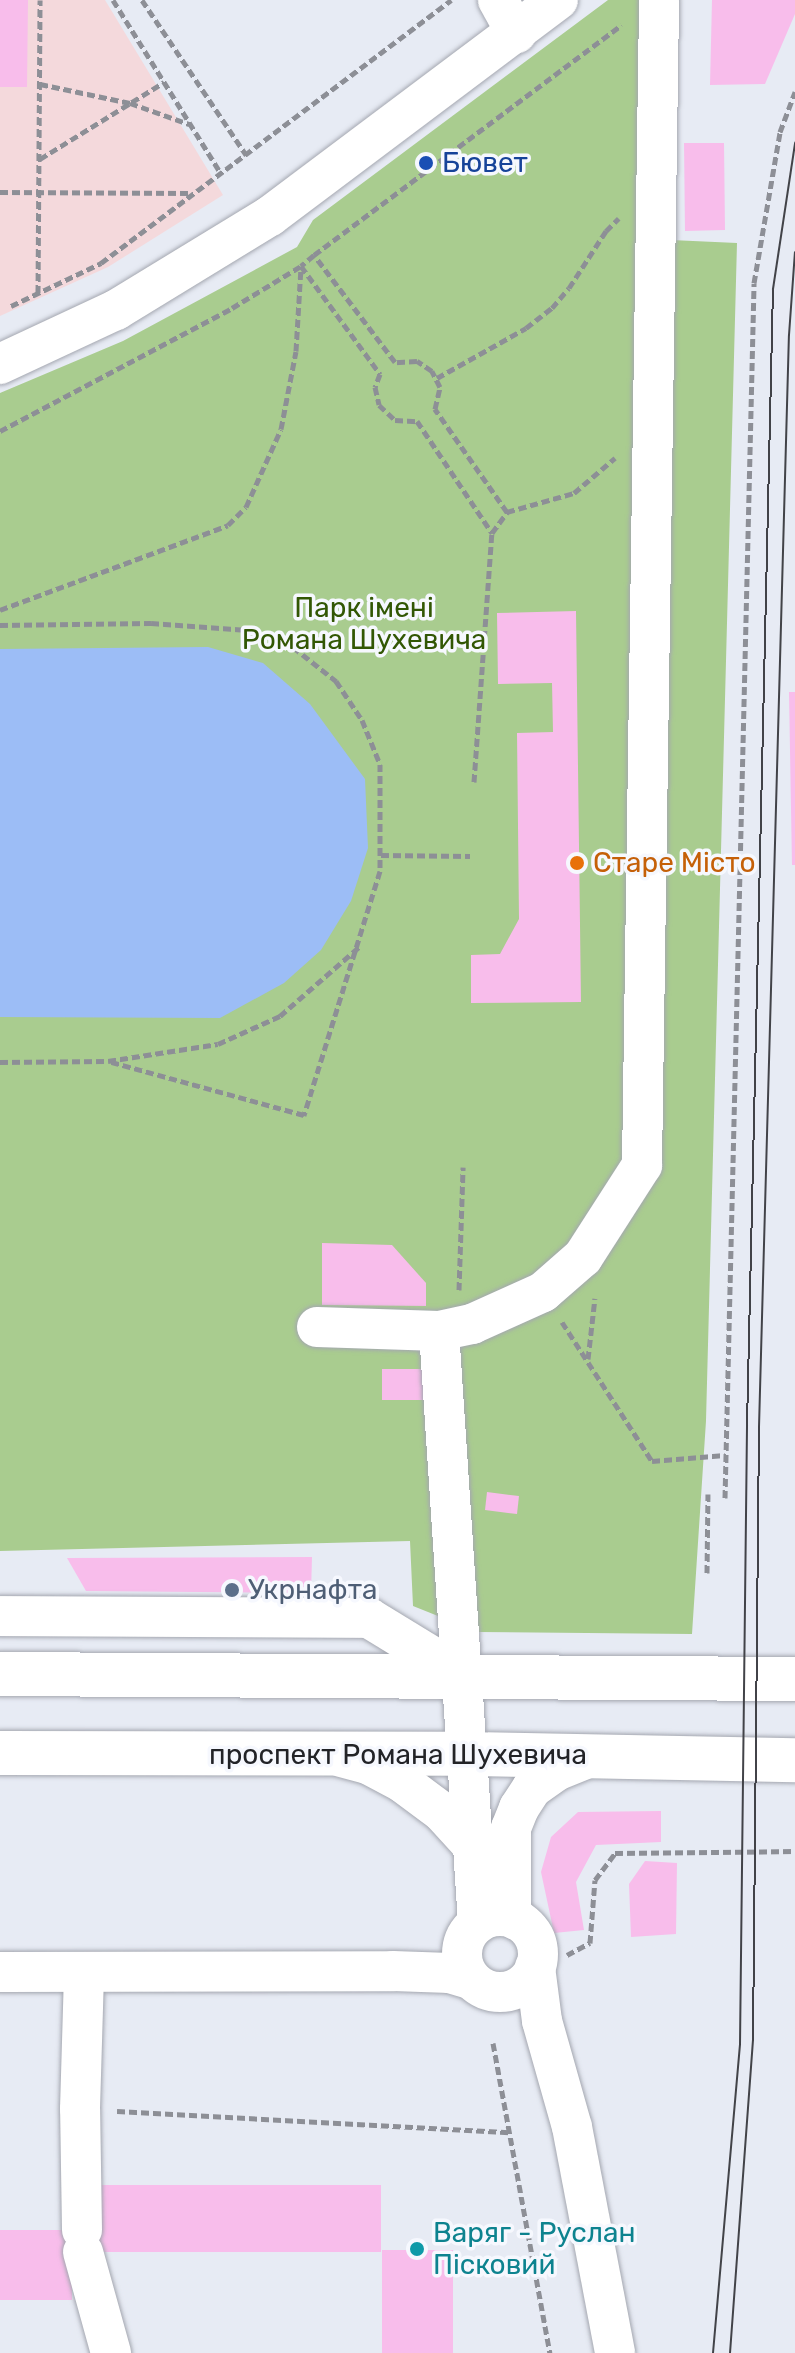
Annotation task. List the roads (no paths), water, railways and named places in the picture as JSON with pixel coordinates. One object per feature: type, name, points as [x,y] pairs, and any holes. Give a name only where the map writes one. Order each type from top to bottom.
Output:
[{"type":"main road","points":[[0,1674],[795,1679]]},
{"type":"main road","name":"проспект Романа Шухевича","points":[[0,1753],[468,1754],[795,1760]]},
{"type":"street","points":[[0,364],[116,310],[275,213],[507,16],[558,0]]},
{"type":"street","points":[[317,1327],[439,1331],[472,1324],[543,1292],[583,1257],[642,1165],[653,424],[645,9]]},
{"type":"street","points":[[439,1331],[453,1573],[464,1676],[484,1951],[523,2006],[542,2021]]},
{"type":"street","points":[[0,1616],[369,1618],[464,1676]]},
{"type":"street","points":[[329,1754],[368,1764],[403,1783],[442,1812],[475,1848]]},
{"type":"street","points":[[484,1951],[511,1908],[511,1828],[519,1808],[532,1788],[556,1771],[591,1757]]},
{"type":"street","points":[[0,1972],[393,1971],[534,1938],[546,1964],[542,2021],[572,2127],[615,2353]]},
{"type":"street","points":[[84,1972],[80,2109],[82,2241],[111,2353]]},
{"type":"water","points":[[208,647],[263,663],[310,704],[365,779],[368,848],[351,901],[321,950],[284,983],[220,1018],[0,1017],[0,649]]},
{"type":"tram line","points":[[713,2353],[740,2044],[747,1425],[773,289],[795,143]]},
{"type":"tram line","points":[[730,2353],[753,2040],[759,1427],[789,335],[795,252]]},
{"type":"place","name":"Бювет","points":[[426,163]]},
{"type":"place","name":"Старе Місто","points":[[577,863]]},
{"type":"place","name":"Укрнафта","points":[[232,1590]]},
{"type":"place","name":"Варяг - Руслан Пісковий","points":[[417,2249]]},
{"type":"park label","name":"Парк імені Романа Шухевича","points":[[364,624]]}]
